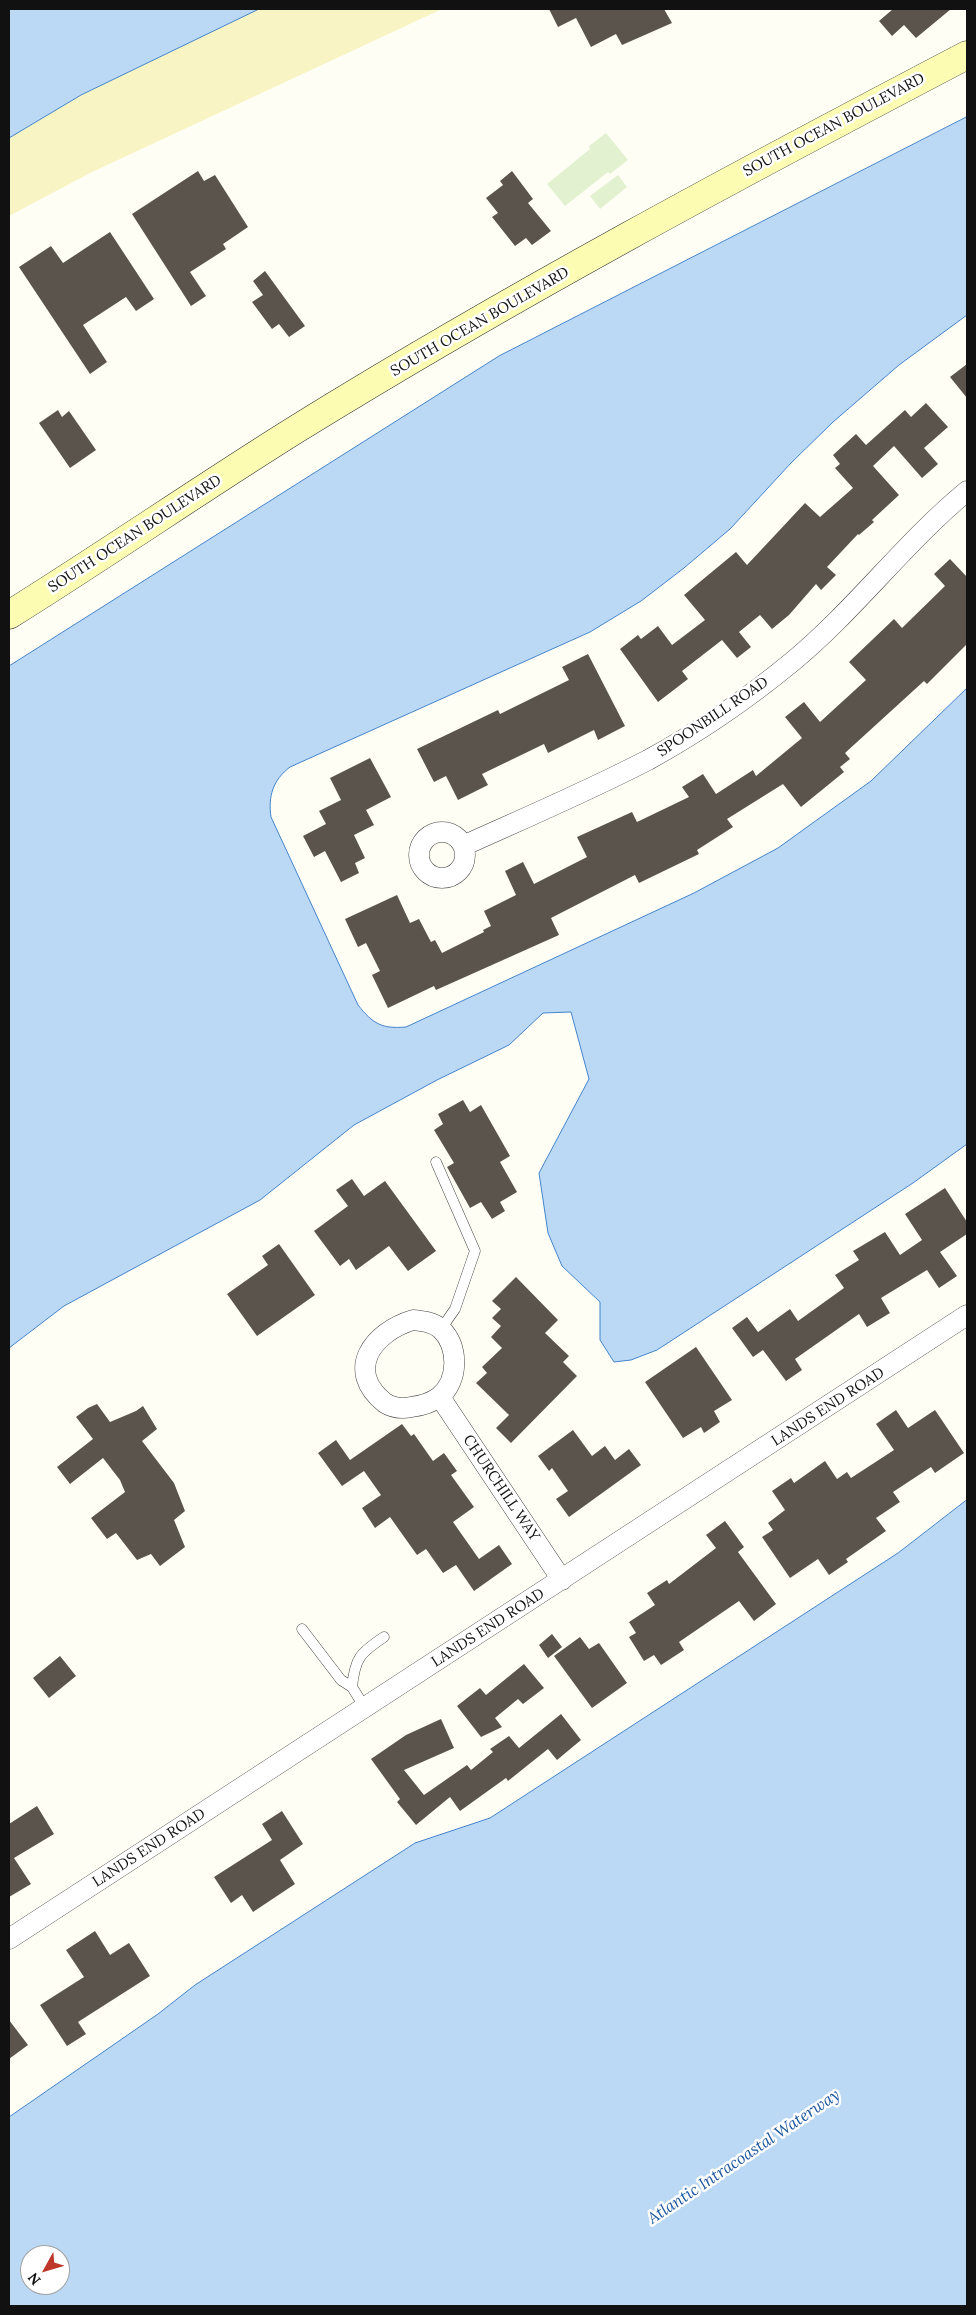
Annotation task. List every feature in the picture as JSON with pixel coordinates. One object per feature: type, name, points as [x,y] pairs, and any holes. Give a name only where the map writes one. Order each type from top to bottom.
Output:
[{"type":"main road","name":"SOUTH OCEAN BOULEVARD","points":[[9,615],[294,431],[519,298],[746,171],[967,55]]},
{"type":"street","name":"SPOONBILL ROAD","points":[[463,846],[647,760],[741,702],[793,661],[843,614],[902,551],[967,490]]},
{"type":"street","name":"LANDS END ROAD","points":[[9,1939],[967,1315]]},
{"type":"street","points":[[413,1320],[427,1321],[441,1329],[450,1341],[454,1355],[454,1371],[450,1384],[440,1397],[430,1403],[401,1409],[388,1404],[376,1395],[368,1382],[365,1367],[368,1352],[375,1341],[399,1324],[413,1320]]},
{"type":"street","name":"CHURCHILL WAY","points":[[440,1397],[562,1580]]},
{"type":"lane","points":[[436,1162],[475,1250],[455,1309],[441,1329]]},
{"type":"lane","points":[[302,1629],[341,1680],[352,1687],[365,1708]]},
{"type":"lane","points":[[352,1687],[355,1664],[359,1657],[384,1638]]},
{"type":"sand","points":[[259,9],[442,9],[90,173],[9,216],[9,138],[81,95]]},
{"type":"green space","points":[[606,133],[628,160],[610,174],[608,172],[565,206],[547,184],[590,149],[589,146]]},
{"type":"green space","points":[[618,175],[627,187],[600,209],[590,196]]},
{"type":"water","points":[[9,9],[259,9],[81,95],[9,138]]},
{"type":"water","points":[[967,117],[967,315],[899,365],[833,422],[791,463],[730,529],[641,601],[590,632],[290,767],[279,777],[273,789],[270,809],[271,817],[358,1005],[368,1017],[379,1024],[390,1027],[406,1027],[694,893],[778,848],[871,781],[967,688],[967,1144],[913,1183],[657,1350],[631,1360],[614,1362],[600,1340],[600,1302],[562,1266],[548,1233],[539,1173],[589,1079],[571,1012],[543,1013],[509,1045],[437,1080],[354,1125],[260,1200],[64,1306],[9,1348],[9,666],[499,356]]},
{"type":"water","name":"Atlantic Intracoastal Waterway","points":[[967,1500],[967,2306],[9,2306],[9,2117],[158,2014],[195,1985],[415,1843],[490,1818],[898,1553]]},
{"type":"building","points":[[549,9],[664,9],[672,23],[622,45],[616,34],[591,47],[576,18],[558,27]]},
{"type":"building","points":[[893,9],[951,9],[916,38],[904,25],[892,36],[879,21]]},
{"type":"building","points":[[198,171],[204,181],[215,175],[248,227],[223,244],[226,249],[190,272],[206,296],[191,306],[132,214]]},
{"type":"building","points":[[512,171],[533,199],[528,203],[551,231],[532,245],[526,238],[515,246],[492,217],[498,213],[486,198],[503,185],[500,181]]},
{"type":"building","points":[[110,232],[154,299],[136,311],[126,297],[83,325],[107,362],[90,374],[19,267],[51,246],[63,263]]},
{"type":"building","points":[[265,271],[305,326],[289,337],[279,324],[272,329],[252,302],[263,295],[253,281]]},
{"type":"building","points":[[967,364],[967,398],[950,377]]},
{"type":"building","points":[[926,403],[948,427],[924,448],[938,464],[922,478],[894,446],[873,466],[899,495],[827,567],[836,575],[821,590],[816,584],[789,615],[772,629],[760,615],[739,632],[751,647],[737,658],[722,640],[682,671],[688,679],[658,702],[620,649],[638,635],[641,639],[658,626],[672,645],[705,620],[684,595],[736,552],[747,565],[805,503],[820,517],[853,488],[835,468],[840,464],[833,455],[856,434],[866,445],[905,410],[911,417]]},
{"type":"building","points":[[58,410],[62,417],[69,411],[96,450],[70,468],[39,423]]},
{"type":"building","points":[[950,559],[967,577],[967,644],[927,684],[924,681],[845,753],[850,759],[840,767],[844,772],[801,807],[783,784],[727,819],[733,827],[697,850],[699,854],[639,883],[635,875],[551,918],[559,935],[436,990],[434,986],[388,1008],[372,975],[380,971],[366,943],[358,947],[345,919],[397,895],[410,923],[419,919],[431,942],[435,940],[442,953],[484,932],[483,930],[491,926],[484,911],[516,895],[505,871],[523,862],[534,884],[587,857],[577,837],[632,812],[637,822],[689,797],[682,787],[703,774],[716,794],[753,770],[756,776],[802,738],[785,717],[804,702],[820,722],[866,680],[849,662],[894,619],[902,628],[945,586],[934,574]]},
{"type":"building","points":[[588,654],[625,726],[598,740],[594,730],[548,753],[544,744],[482,774],[488,785],[458,800],[446,776],[434,782],[417,749],[498,710],[500,714],[569,680],[562,667]]},
{"type":"building","points":[[370,758],[391,797],[366,810],[374,825],[354,835],[365,858],[355,863],[359,873],[341,882],[325,851],[314,857],[303,836],[326,824],[319,811],[341,800],[330,778]]},
{"type":"building","points":[[463,1100],[470,1112],[481,1105],[510,1156],[500,1162],[517,1192],[500,1202],[505,1211],[492,1219],[481,1202],[470,1208],[447,1167],[454,1163],[434,1130],[443,1124],[438,1114]]},
{"type":"building","points":[[352,1179],[364,1196],[385,1181],[436,1251],[408,1271],[389,1246],[356,1270],[349,1259],[340,1266],[314,1231],[348,1206],[336,1190]]},
{"type":"building","points":[[945,1188],[967,1222],[967,1234],[940,1252],[957,1276],[939,1288],[927,1270],[881,1298],[890,1313],[867,1327],[859,1314],[795,1359],[802,1370],[786,1381],[763,1350],[753,1357],[732,1328],[747,1317],[758,1332],[790,1309],[798,1321],[844,1288],[835,1275],[859,1260],[853,1251],[885,1232],[900,1255],[922,1240],[905,1214]]},
{"type":"building","points":[[279,1244],[315,1295],[257,1336],[227,1294],[268,1265],[262,1256]]},
{"type":"building","points":[[516,1277],[558,1320],[545,1333],[569,1356],[563,1362],[577,1376],[511,1443],[496,1428],[509,1415],[476,1383],[487,1373],[482,1367],[502,1348],[491,1337],[501,1326],[492,1318],[501,1309],[492,1301]]},
{"type":"building","points":[[696,1347],[732,1400],[714,1411],[720,1422],[704,1433],[701,1427],[683,1438],[645,1382]]},
{"type":"building","points":[[97,1404],[110,1422],[143,1406],[157,1429],[142,1441],[174,1483],[185,1511],[174,1520],[185,1547],[160,1566],[151,1554],[137,1560],[116,1533],[107,1539],[91,1518],[125,1492],[120,1480],[103,1458],[70,1484],[57,1467],[93,1439],[76,1417]]},
{"type":"building","points":[[896,1410],[908,1428],[935,1410],[964,1453],[935,1473],[931,1467],[893,1492],[900,1502],[876,1518],[886,1531],[846,1559],[848,1562],[829,1575],[818,1559],[790,1578],[762,1537],[773,1530],[768,1523],[785,1510],[772,1491],[791,1478],[794,1483],[825,1461],[837,1479],[847,1472],[851,1478],[894,1450],[876,1424]]},
{"type":"building","points":[[402,1424],[411,1436],[414,1434],[433,1461],[444,1453],[457,1471],[451,1475],[474,1507],[453,1522],[479,1559],[499,1545],[512,1564],[474,1591],[456,1565],[443,1573],[426,1549],[417,1555],[390,1517],[375,1528],[362,1508],[381,1495],[364,1471],[342,1486],[318,1453],[336,1440],[350,1460]]},
{"type":"building","points":[[573,1430],[592,1456],[605,1446],[615,1460],[629,1449],[641,1465],[569,1517],[556,1499],[568,1491],[552,1468],[549,1471],[538,1456]]},
{"type":"building","points":[[725,1521],[744,1547],[738,1552],[776,1604],[754,1621],[739,1601],[679,1642],[684,1650],[661,1665],[654,1655],[644,1661],[629,1637],[636,1633],[629,1622],[655,1605],[647,1593],[667,1580],[669,1584],[716,1548],[706,1535]]},
{"type":"building","points":[[552,1634],[562,1647],[548,1658],[539,1645]]},
{"type":"building","points":[[580,1637],[589,1649],[599,1643],[627,1683],[592,1708],[554,1656]]},
{"type":"building","points":[[60,1656],[76,1676],[49,1698],[33,1678]]},
{"type":"building","points":[[524,1664],[544,1688],[523,1704],[518,1699],[495,1718],[502,1727],[481,1737],[457,1706],[480,1688],[486,1695]]},
{"type":"building","points":[[561,1714],[581,1740],[557,1760],[548,1749],[508,1781],[506,1778],[460,1811],[450,1797],[416,1825],[397,1802],[400,1799],[371,1759],[406,1735],[441,1719],[454,1748],[404,1770],[424,1795],[467,1765],[471,1770],[493,1752],[490,1749],[509,1736],[519,1748]]},
{"type":"building","points":[[37,1806],[54,1834],[14,1858],[31,1884],[9,1897],[9,1824]]},
{"type":"building","points":[[282,1811],[303,1844],[280,1860],[295,1884],[253,1912],[242,1895],[231,1903],[214,1877],[272,1840],[262,1824]]},
{"type":"building","points":[[95,1931],[110,1955],[129,1943],[150,1976],[78,2022],[86,2034],[67,2046],[40,2005],[84,1977],[66,1950]]},
{"type":"building","points":[[9,2020],[28,2045],[9,2059]]}]
